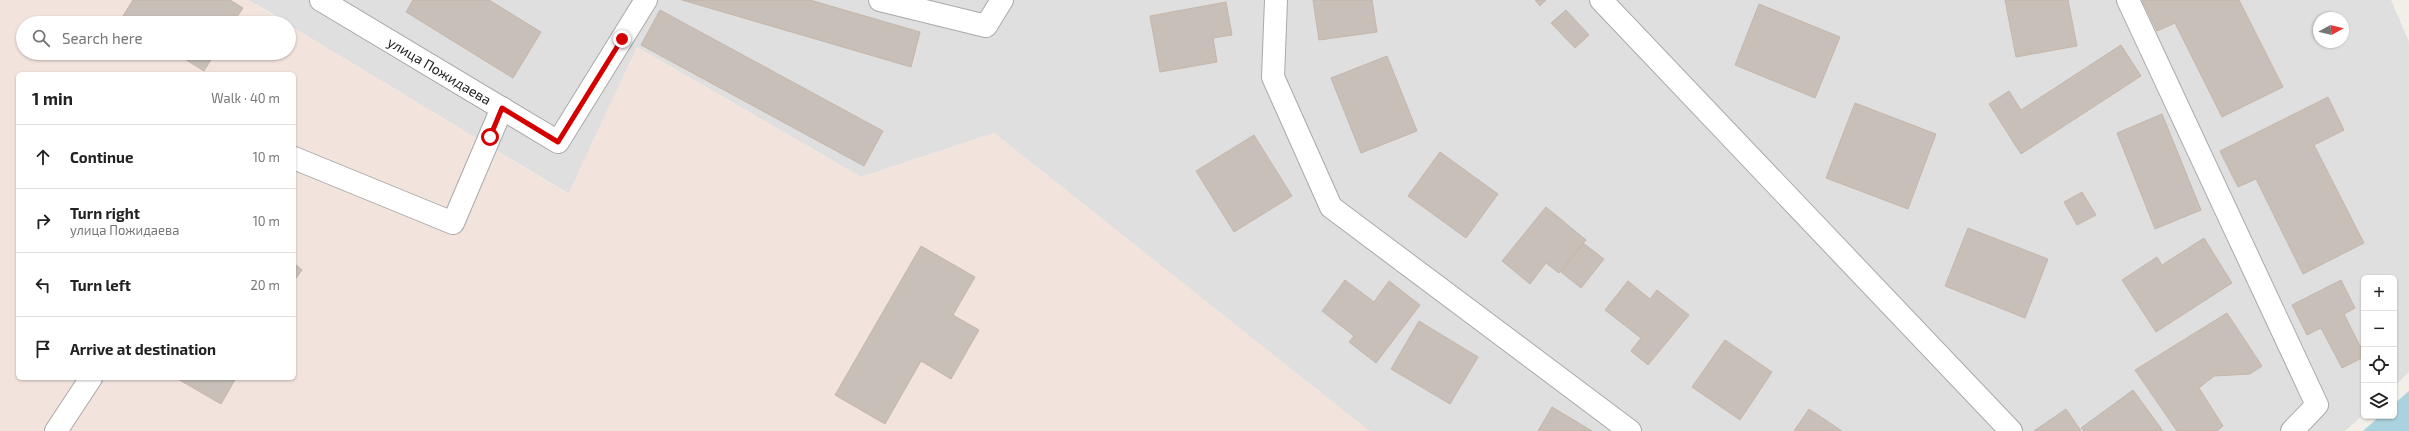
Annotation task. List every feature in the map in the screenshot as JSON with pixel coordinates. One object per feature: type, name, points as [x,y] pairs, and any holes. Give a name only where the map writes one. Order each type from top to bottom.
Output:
[{"type":"street","name":"улица Пожидаева","points":[[320,0],[558,142],[646,0]]},
{"type":"street","points":[[880,0],[986,26],[1002,0]]},
{"type":"street","points":[[1276,0],[1273,77],[1331,207],[1630,431]]},
{"type":"street","points":[[1601,0],[2011,431]]},
{"type":"street","points":[[2128,0],[2317,405],[2292,431]]},
{"type":"street","points":[[296,159],[453,223],[502,108]]},
{"type":"street","points":[[56,431],[90,380]]},
{"type":"shaded area","points":[[0,0],[248,0],[274,16],[16,16],[16,60],[296,60],[296,29],[568,194],[637,47],[861,177],[994,133],[1369,431],[0,431]]},
{"type":"shaded area","points":[[248,0],[2391,0],[2409,42],[2409,372],[2397,383],[2397,275],[2361,275],[2361,417],[2345,431],[1369,431],[994,133],[861,177],[637,47],[569,194],[296,29],[296,16],[277,16]]},
{"type":"water","points":[[2409,391],[2409,431],[2363,431],[2377,419],[2397,419],[2397,401]]},
{"type":"building","points":[[133,0],[230,0],[243,8],[238,16],[123,16]]},
{"type":"building","points":[[413,0],[489,0],[541,32],[513,78],[406,12]]},
{"type":"building","points":[[682,0],[810,0],[920,32],[911,67]]},
{"type":"building","points":[[1313,0],[1372,0],[1377,32],[1319,40]]},
{"type":"building","points":[[1535,0],[1546,0],[1540,6]]},
{"type":"building","points":[[2005,0],[2068,0],[2077,46],[2016,57]]},
{"type":"building","points":[[2142,0],[2239,0],[2283,87],[2222,117],[2175,23],[2157,31]]},
{"type":"building","points":[[1226,2],[1232,35],[1213,38],[1217,62],[1160,72],[1150,16]]},
{"type":"building","points":[[1759,4],[1840,37],[1815,98],[1735,65]]},
{"type":"building","points":[[660,10],[883,131],[864,166],[641,45]]},
{"type":"building","points":[[1566,10],[1589,35],[1575,48],[1551,23]]},
{"type":"building","points":[[2121,45],[2141,76],[2021,154],[1989,104],[2009,91],[2021,110]]},
{"type":"building","points":[[1387,56],[1417,131],[1361,153],[1331,78]]},
{"type":"building","points":[[186,60],[211,60],[204,71]]},
{"type":"building","points":[[2328,97],[2344,130],[2314,145],[2364,243],[2303,274],[2256,179],[2238,187],[2220,151]]},
{"type":"building","points":[[1855,103],[1936,134],[1908,209],[1826,178]]},
{"type":"building","points":[[2162,114],[2201,210],[2155,229],[2117,133]]},
{"type":"building","points":[[1254,135],[1292,196],[1234,232],[1196,171]]},
{"type":"building","points":[[1440,152],[1498,194],[1466,238],[1408,196]]},
{"type":"building","points":[[2082,192],[2096,215],[2077,225],[2064,202]]},
{"type":"building","points":[[1546,207],[1586,240],[1559,273],[1546,263],[1530,284],[1502,261]]},
{"type":"building","points":[[1968,228],[2048,259],[2025,318],[1945,286]]},
{"type":"building","points":[[2204,238],[2232,283],[2156,332],[2122,280],[2157,257],[2162,265]]},
{"type":"building","points":[[1583,243],[1604,259],[1581,288],[1561,272]]},
{"type":"building","points":[[921,246],[975,277],[953,315],[979,330],[951,379],[921,361],[885,424],[835,395]]},
{"type":"building","points":[[296,265],[302,270],[296,278]]},
{"type":"building","points":[[1345,280],[1374,302],[1389,281],[1420,305],[1376,363],[1349,342],[1354,336],[1322,311]]},
{"type":"building","points":[[2341,280],[2355,308],[2344,314],[2361,348],[2361,358],[2342,368],[2321,328],[2307,335],[2292,305]]},
{"type":"building","points":[[1628,281],[1650,299],[1657,290],[1689,315],[1648,365],[1631,351],[1641,338],[1605,310]]},
{"type":"building","points":[[2227,313],[2262,366],[2250,374],[2214,376],[2199,388],[2223,426],[2217,431],[2177,431],[2135,370]]},
{"type":"building","points":[[1419,321],[1478,357],[1450,404],[1391,369]]},
{"type":"building","points":[[1725,340],[1772,372],[1740,420],[1692,387]]},
{"type":"building","points":[[179,380],[235,380],[221,404]]},
{"type":"building","points":[[2133,390],[2163,431],[2084,431],[2081,428]]},
{"type":"building","points":[[1552,407],[1592,431],[1538,431]]},
{"type":"building","points":[[1809,409],[1842,431],[1794,431]]},
{"type":"building","points":[[2066,409],[2081,431],[2034,431]]},
{"type":"route","points":[[490,137],[502,108],[558,142],[622,39]]}]
